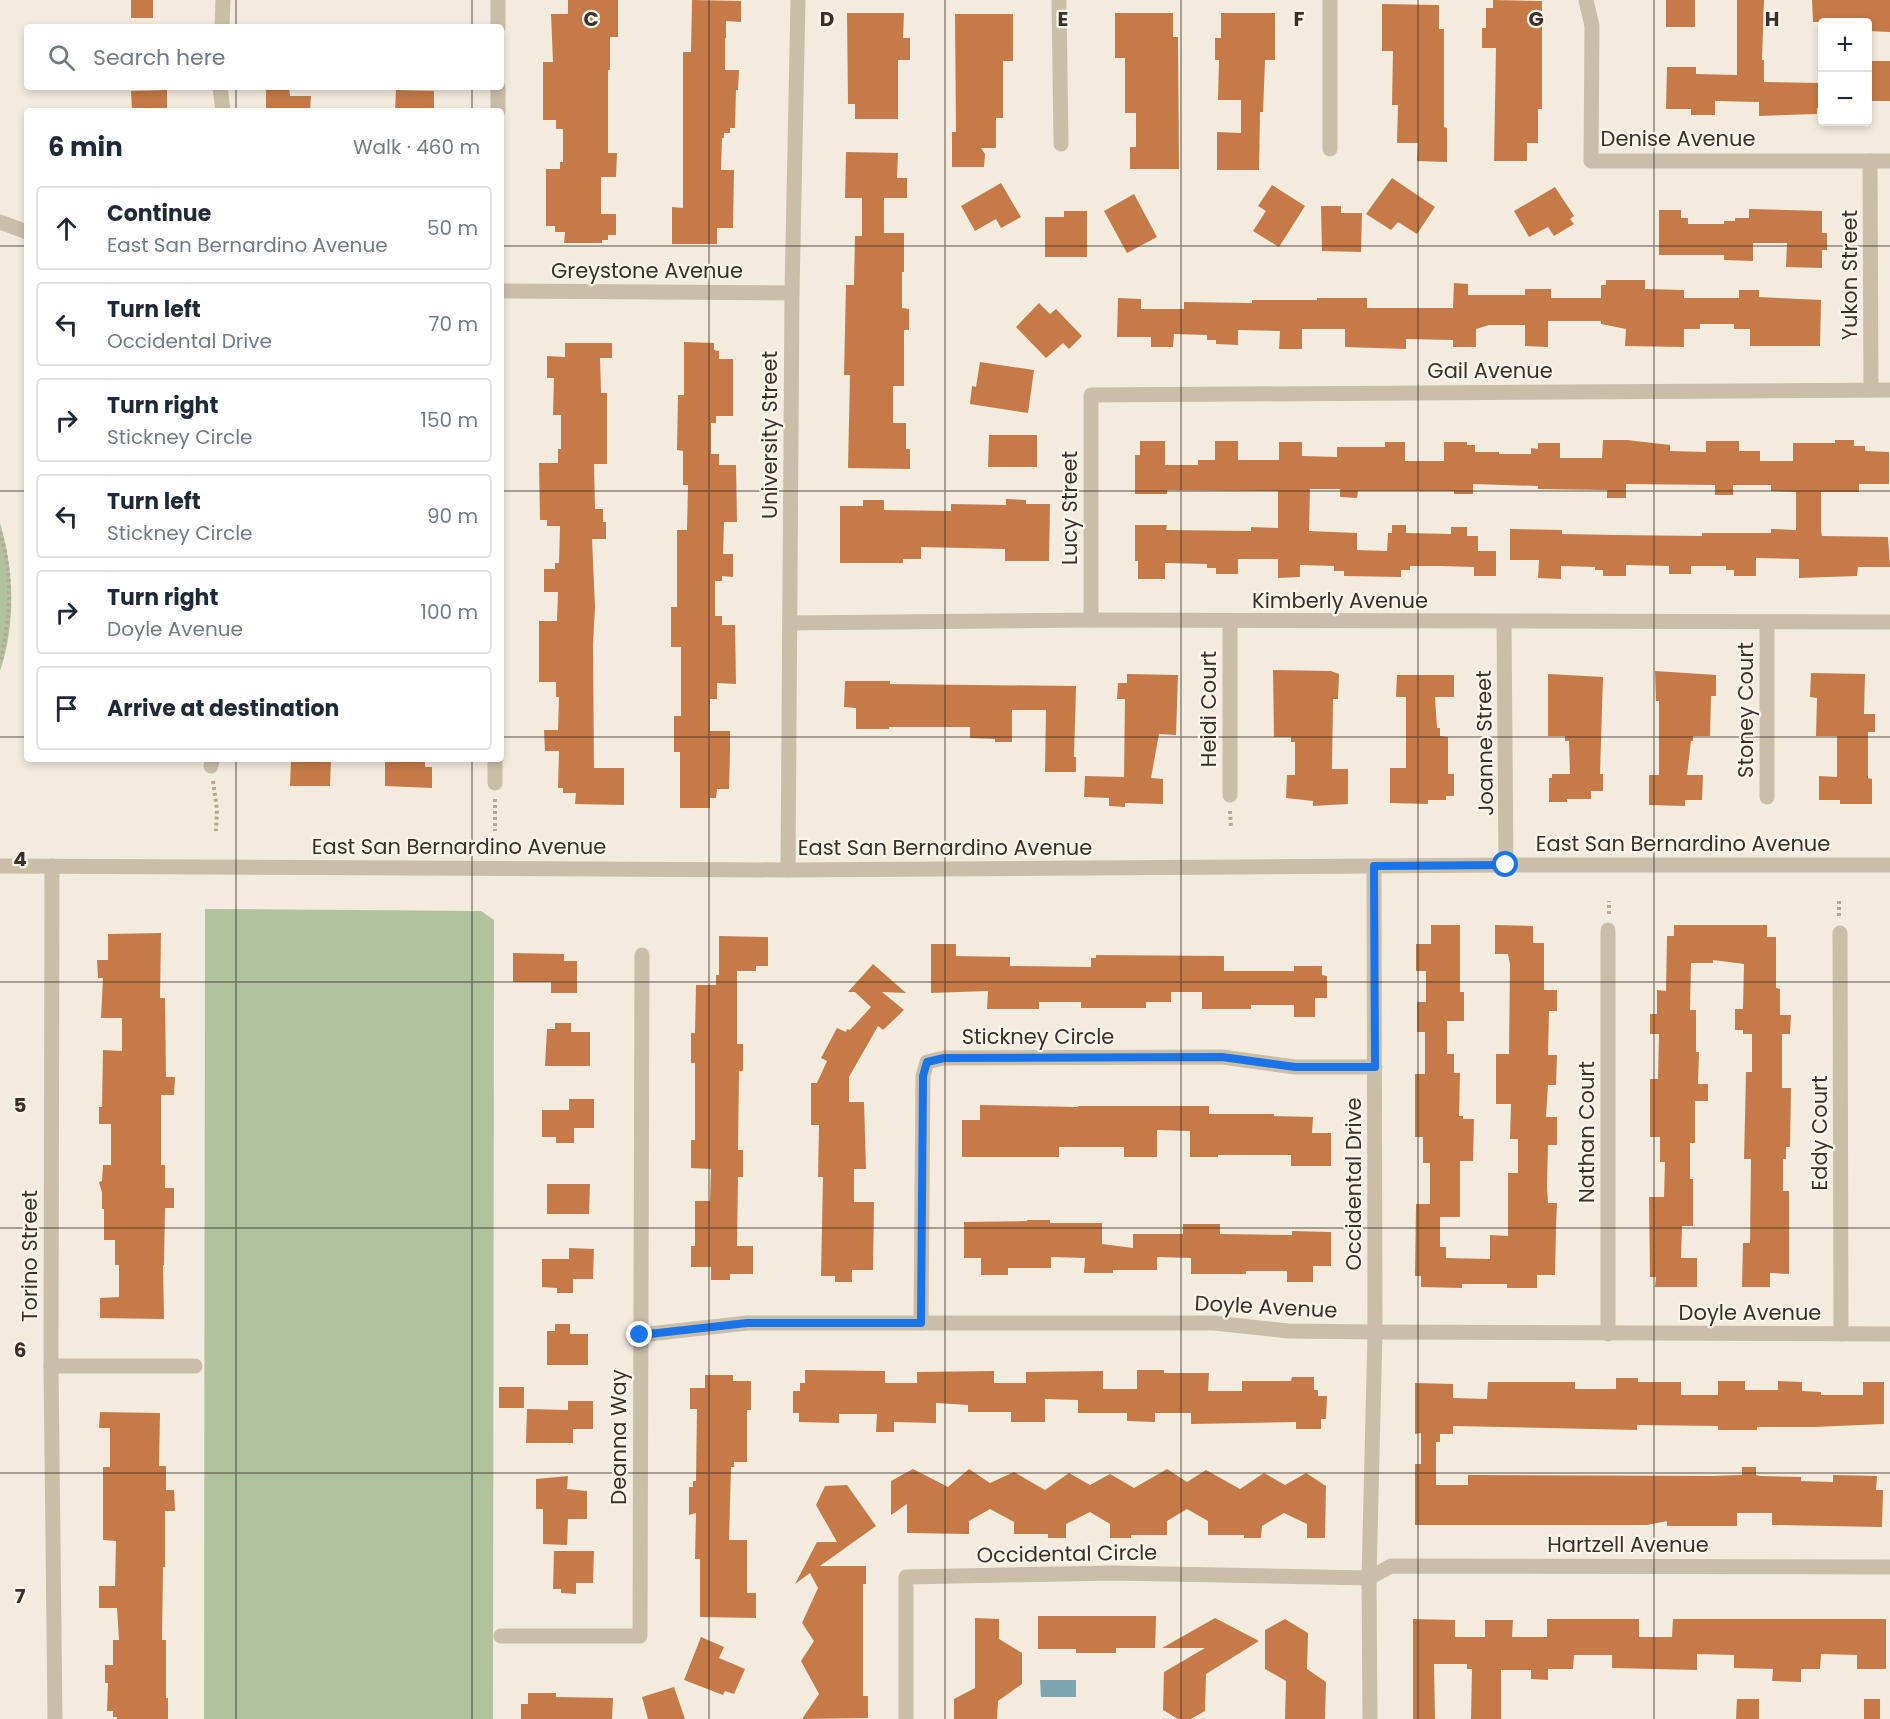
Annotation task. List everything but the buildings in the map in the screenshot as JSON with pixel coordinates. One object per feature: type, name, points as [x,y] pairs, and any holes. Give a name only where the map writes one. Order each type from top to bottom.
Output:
[{"type":"street","points":[[222,24],[223,0]]},
{"type":"street","points":[[498,0],[498,24]]},
{"type":"street","name":"University Street","points":[[788,870],[792,292],[798,0]]},
{"type":"street","points":[[1059,0],[1060,144]]},
{"type":"street","points":[[1330,0],[1330,149]]},
{"type":"street","name":"Denise Avenue","points":[[1586,0],[1592,26],[1591,161],[1890,161]]},
{"type":"street","points":[[220,90],[223,108]]},
{"type":"street","points":[[498,90],[498,108]]},
{"type":"street","name":"Yukon Street","points":[[1870,161],[1871,390]]},
{"type":"street","points":[[0,222],[24,231]]},
{"type":"street","name":"Greystone Avenue","points":[[504,291],[792,292]]},
{"type":"street","name":"Gail Avenue","points":[[1091,395],[1890,390]]},
{"type":"street","name":"Lucy Street","points":[[1091,395],[1091,620]]},
{"type":"street","name":"Kimberly Avenue","points":[[790,623],[1091,620],[1890,622]]},
{"type":"street","name":"Heidi Court","points":[[1230,622],[1230,795]]},
{"type":"street","name":"Joanne Street","points":[[1504,622],[1506,865]]},
{"type":"street","name":"Stoney Court","points":[[1767,622],[1767,797]]},
{"type":"street","points":[[495,762],[495,783]]},
{"type":"street","name":"East San Bernardino Avenue","points":[[0,866],[788,870],[1890,865]]},
{"type":"street","name":"Torino Street","points":[[52,866],[51,1366],[55,1719]]},
{"type":"street","name":"Occidental Drive","points":[[1370,1719],[1369,1578],[1375,1332],[1374,866]]},
{"type":"street","name":"Nathan Court","points":[[1608,930],[1608,1334]]},
{"type":"street","name":"Eddy Court","points":[[1840,933],[1841,1334]]},
{"type":"street","name":"Deanna Way","points":[[501,1636],[640,1636],[642,955]]},
{"type":"street","name":"Stickney Circle","points":[[921,1323],[923,1076],[927,1062],[944,1058],[1222,1057],[1295,1067],[1375,1067]]},
{"type":"street","name":"Doyle Avenue","points":[[640,1335],[747,1323],[1214,1323],[1288,1331],[1890,1334]]},
{"type":"street","points":[[51,1366],[195,1366]]},
{"type":"street","name":"Hartzell Avenue","points":[[1369,1578],[1391,1566],[1890,1567]]},
{"type":"street","name":"Occidental Circle","points":[[906,1719],[906,1578],[1113,1573],[1369,1578]]},
{"type":"path","points":[[0,532],[7,564],[9,596],[8,621],[0,660]]},
{"type":"path","points":[[211,762],[218,810],[216,831]]},
{"type":"path","points":[[495,783],[495,831]]},
{"type":"green space","points":[[0,523],[8,560],[11,616],[0,671]]},
{"type":"green space","points":[[205,909],[481,911],[494,920],[493,1719],[204,1719]]},
{"type":"water","points":[[1040,1680],[1076,1680],[1076,1697],[1041,1697]]},
{"type":"route","points":[[640,1335],[747,1323],[921,1323],[923,1076],[927,1062],[944,1058],[1222,1057],[1295,1067],[1375,1067],[1374,866],[1506,865]]}]
